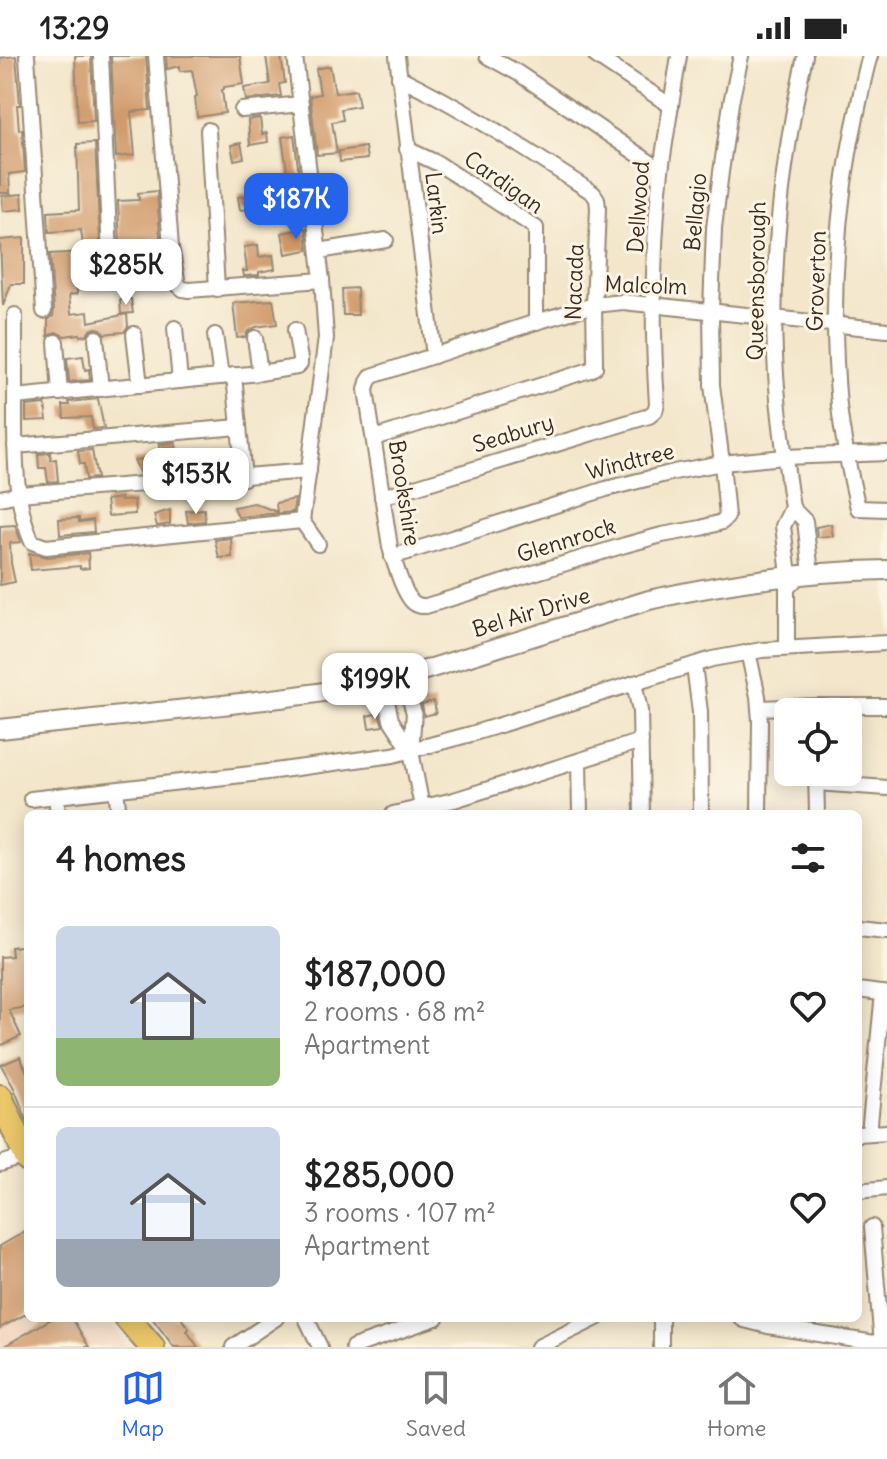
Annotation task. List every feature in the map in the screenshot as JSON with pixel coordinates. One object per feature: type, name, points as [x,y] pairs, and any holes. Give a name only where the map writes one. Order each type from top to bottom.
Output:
[{"type":"main road","points":[[0,1097],[24,1151]]},
{"type":"main road","points":[[130,1322],[152,1347]]},
{"type":"street","points":[[27,56],[44,311]]},
{"type":"street","points":[[101,56],[110,256],[171,247]]},
{"type":"street","points":[[156,56],[171,247],[178,285],[189,290],[322,280]]},
{"type":"street","points":[[295,56],[319,251],[326,338],[302,521],[318,544]]},
{"type":"street","name":"Larkin","points":[[397,56],[434,356]]},
{"type":"street","points":[[487,56],[518,73],[661,170]]},
{"type":"street","points":[[596,56],[671,106]]},
{"type":"street","name":"Dellwood","points":[[655,411],[654,305],[661,170],[679,56]]},
{"type":"street","name":"Bellagio","points":[[727,517],[712,385],[711,311],[714,228],[731,103],[741,56]]},
{"type":"street","name":"Queensborough","points":[[792,508],[779,411],[774,318],[783,173],[805,56]]},
{"type":"street","name":"Groverton","points":[[870,56],[851,134],[842,194],[835,324],[840,407],[858,508],[887,509]]},
{"type":"street","name":"Nacada","points":[[374,438],[595,367],[598,208],[593,193],[508,138],[399,77]]},
{"type":"street","points":[[242,110],[301,104]]},
{"type":"street","points":[[208,130],[217,289]]},
{"type":"street","name":"Cardigan","points":[[407,149],[439,164],[536,228],[536,322]]},
{"type":"street","points":[[319,251],[386,240]]},
{"type":"street","name":"Malcolm","points":[[368,382],[372,376],[536,322],[594,305],[623,302],[887,330]]},
{"type":"street","points":[[15,315],[15,446],[6,495],[32,542],[46,547],[302,521]]},
{"type":"street","points":[[175,328],[180,381]]},
{"type":"street","points":[[15,397],[297,367],[300,364],[295,330]]},
{"type":"street","points":[[134,334],[140,385]]},
{"type":"street","points":[[215,335],[239,427],[244,478]]},
{"type":"street","points":[[96,338],[101,389]]},
{"type":"street","points":[[255,338],[260,373]]},
{"type":"street","points":[[56,342],[60,393]]},
{"type":"street","name":"Brookshire","points":[[368,382],[366,390],[392,557],[410,600],[416,605]]},
{"type":"street","name":"Seabury","points":[[382,497],[649,416],[655,411]]},
{"type":"street","points":[[15,446],[239,427]]},
{"type":"street","name":"Windtree","points":[[392,557],[660,474],[722,463],[785,457],[887,453]]},
{"type":"street","points":[[6,495],[309,471]]},
{"type":"street","points":[[787,648],[787,588],[800,574],[805,521],[792,508],[783,526],[800,574]]},
{"type":"street","name":"Glennrock","points":[[416,605],[426,606],[650,538],[712,525],[727,517]]},
{"type":"street","name":"Bel Air Drive","points":[[0,729],[321,693],[383,682],[649,600],[719,585],[800,574],[887,570]]},
{"type":"street","points":[[31,799],[339,764],[411,751],[712,659],[787,648],[887,643]]},
{"type":"street","points":[[748,652],[759,708],[759,810]]},
{"type":"street","points":[[694,665],[700,712],[701,810]]},
{"type":"street","points":[[403,677],[414,713],[411,751],[422,807]]},
{"type":"street","points":[[383,682],[391,720],[411,751]]},
{"type":"street","points":[[634,683],[640,711],[642,810]]},
{"type":"street","points":[[862,707],[887,706]]},
{"type":"street","points":[[759,708],[774,708]]},
{"type":"street","points":[[410,810],[454,800],[641,741]]},
{"type":"street","points":[[579,761],[580,810]]},
{"type":"street","points":[[862,784],[887,788]]},
{"type":"street","points":[[816,786],[817,810]]},
{"type":"street","points":[[116,790],[118,810]]},
{"type":"street","points":[[56,796],[58,810]]},
{"type":"street","points":[[862,927],[887,930]]},
{"type":"street","points":[[862,991],[885,994],[864,1134],[887,1132]]},
{"type":"street","points":[[0,1164],[24,1159]]},
{"type":"street","points":[[862,1191],[887,1188]]},
{"type":"street","points":[[752,1322],[884,1344],[872,1227]]},
{"type":"street","points":[[862,1257],[875,1255]]},
{"type":"street","points":[[233,1347],[270,1322]]},
{"type":"street","points":[[308,1322],[320,1347]]},
{"type":"street","points":[[353,1347],[425,1322]]},
{"type":"street","points":[[538,1347],[589,1322]]},
{"type":"street","points":[[661,1322],[661,1347]]},
{"type":"street","points":[[820,1322],[821,1334]]},
{"type":"shaded area","points":[[24,1230],[24,1322],[111,1322],[127,1347],[1,1347],[0,1245]]},
{"type":"building","points":[[16,56],[20,105],[17,105],[25,172],[9,174],[10,193],[0,193],[0,58]]},
{"type":"building","points":[[75,56],[91,56],[94,121],[78,122]]},
{"type":"building","points":[[111,56],[146,56],[150,110],[131,112],[135,155],[116,157]]},
{"type":"building","points":[[166,56],[240,56],[244,84],[222,90],[225,113],[197,117],[192,70],[180,71],[180,66],[167,69]]},
{"type":"building","points":[[266,56],[281,56],[285,83],[279,84],[281,96],[246,100],[244,88],[270,84]]},
{"type":"building","points":[[330,66],[335,93],[356,90],[359,106],[341,109],[343,120],[332,122],[337,153],[317,155],[310,96],[320,94],[316,69]]},
{"type":"building","points":[[260,118],[262,134],[267,133],[268,142],[250,145],[248,120]]},
{"type":"building","points":[[294,135],[303,208],[295,210],[282,137]]},
{"type":"building","points":[[95,143],[101,261],[111,266],[155,259],[156,270],[76,276],[77,294],[69,295],[71,314],[88,312],[89,322],[127,314],[128,326],[124,332],[105,334],[96,328],[87,335],[64,336],[56,332],[48,336],[48,320],[54,310],[50,254],[84,252],[81,230],[49,232],[48,212],[79,210],[77,144]]},
{"type":"building","points":[[241,143],[244,158],[234,160],[231,145]]},
{"type":"building","points":[[365,147],[367,159],[340,162],[339,151]]},
{"type":"building","points":[[342,184],[346,216],[327,220],[322,187]]},
{"type":"building","points":[[157,191],[160,238],[120,244],[118,201],[139,200],[138,193]]},
{"type":"building","points":[[22,194],[23,209],[3,211],[2,196]]},
{"type":"building","points":[[249,196],[251,209],[240,210],[238,197]]},
{"type":"building","points":[[306,228],[308,250],[286,254],[282,233]]},
{"type":"building","points":[[24,238],[24,284],[11,284],[3,306],[0,240]]},
{"type":"building","points":[[258,245],[259,257],[273,255],[275,269],[244,276],[243,271],[247,271],[244,247]]},
{"type":"building","points":[[357,288],[358,315],[343,315],[342,289]]},
{"type":"building","points":[[131,299],[133,313],[121,314],[120,300]]},
{"type":"building","points":[[273,300],[277,324],[256,327],[248,331],[245,337],[237,338],[233,303]]},
{"type":"building","points":[[83,356],[90,380],[69,382],[67,358]]},
{"type":"building","points":[[98,399],[104,428],[93,429],[91,417],[64,418],[63,405]]},
{"type":"building","points":[[45,404],[47,420],[26,421],[26,406]]},
{"type":"building","points":[[175,442],[180,462],[169,463],[169,472],[140,474],[134,460],[160,458],[159,444]]},
{"type":"building","points":[[92,450],[97,478],[86,479],[78,451]]},
{"type":"building","points":[[50,453],[51,460],[56,459],[58,481],[48,482],[46,468],[39,468],[38,454]]},
{"type":"building","points":[[121,498],[121,501],[134,500],[135,514],[108,516],[106,500]]},
{"type":"building","points":[[295,499],[293,512],[238,517],[234,507],[254,503],[277,512],[276,503]]},
{"type":"building","points":[[204,509],[205,521],[188,523],[186,511]]},
{"type":"building","points":[[170,510],[170,524],[157,526],[154,515]]},
{"type":"building","points":[[79,518],[79,522],[93,520],[94,532],[60,535],[59,519]]},
{"type":"building","points":[[831,524],[833,536],[817,537],[816,527]]},
{"type":"building","points":[[15,525],[21,542],[10,543],[15,582],[0,585],[0,526]]},
{"type":"building","points":[[231,538],[232,557],[219,558],[215,540]]},
{"type":"building","points":[[29,553],[47,557],[88,553],[89,568],[31,570]]},
{"type":"building","points":[[434,701],[436,713],[424,716],[422,704]]},
{"type":"building","points":[[379,713],[383,726],[369,728],[367,716]]},
{"type":"building","points":[[21,946],[24,966],[24,1008],[9,1010],[21,1036],[0,1046],[0,957],[12,956],[11,947]]},
{"type":"building","points":[[20,1057],[24,1066],[24,1113],[14,1088],[1,1065]]},
{"type":"building","points":[[24,1232],[24,1315],[0,1328],[0,1246]]},
{"type":"building","points":[[46,1322],[74,1322],[89,1347],[3,1347]]},
{"type":"building","points":[[155,1322],[184,1322],[198,1347],[174,1347]]}]
